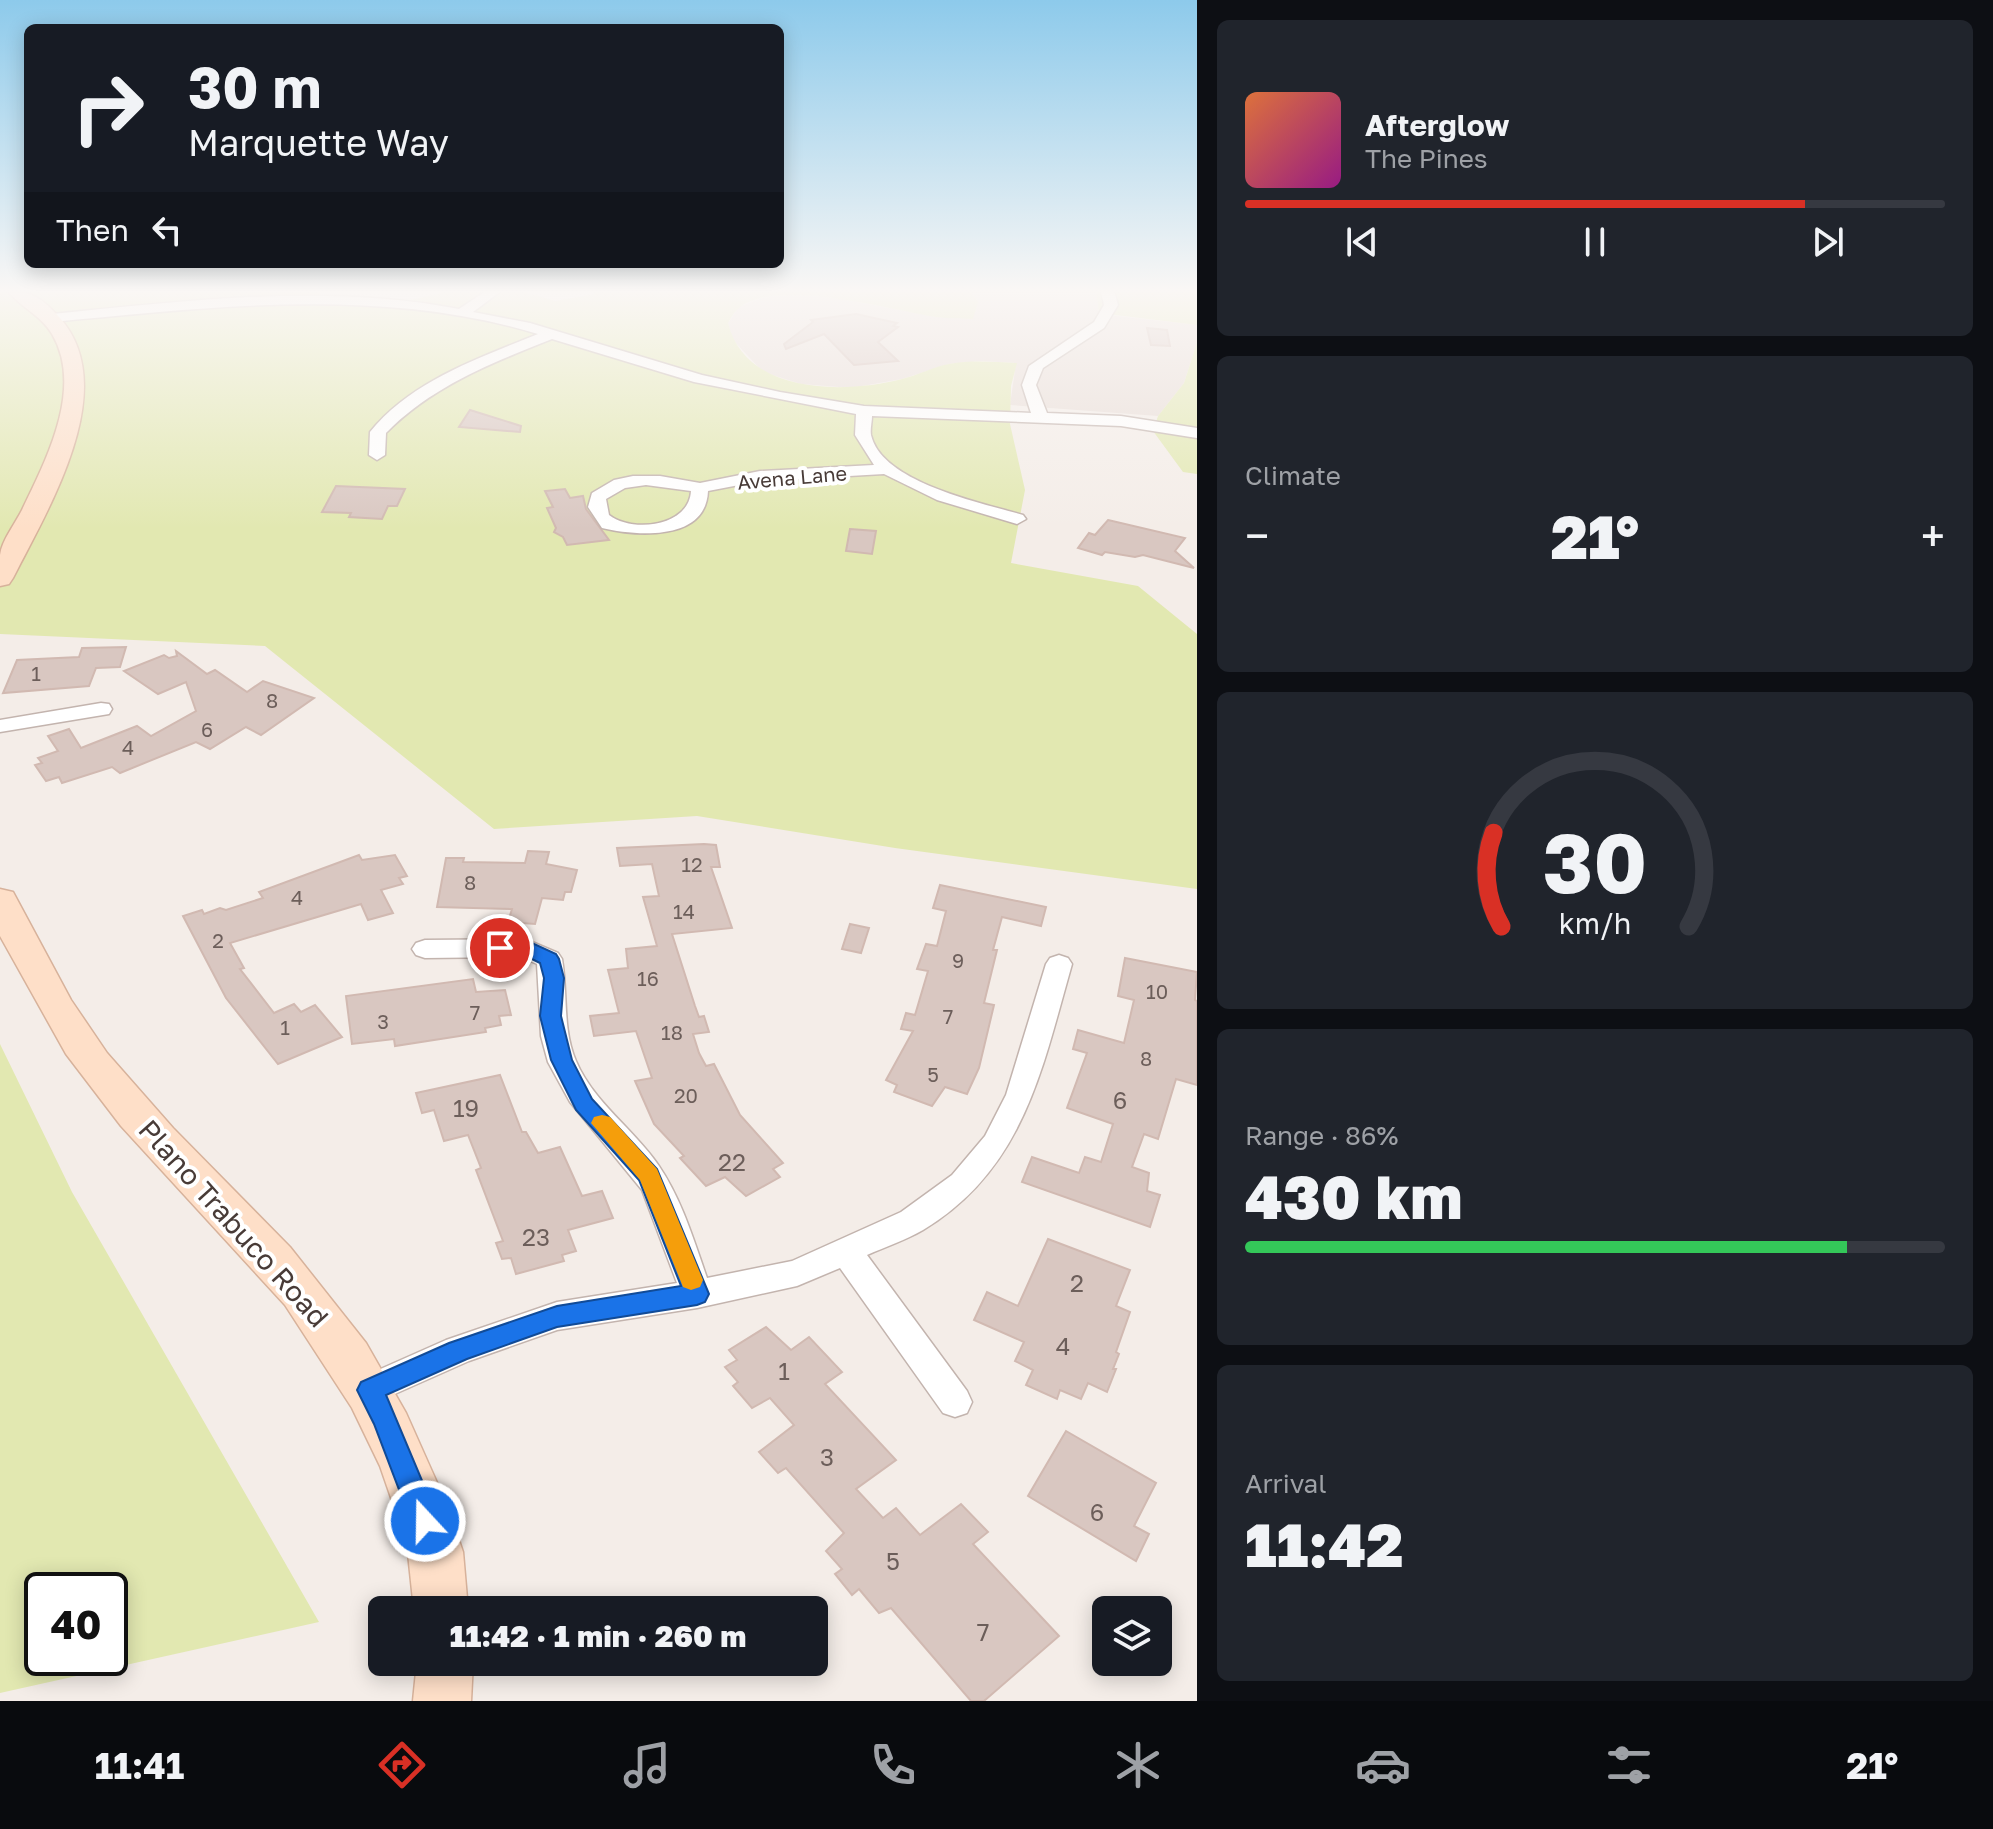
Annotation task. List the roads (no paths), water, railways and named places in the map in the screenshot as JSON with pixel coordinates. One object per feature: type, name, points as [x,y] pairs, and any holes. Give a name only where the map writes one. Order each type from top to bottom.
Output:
[{"type":"street","points":[[0,578],[41,497],[74,414],[77,386],[75,370]]},
{"type":"street","points":[[377,455],[378,432],[419,394],[471,370]]},
{"type":"street","points":[[675,370],[738,389],[864,411],[1121,421],[1197,433]]},
{"type":"street","points":[[1034,370],[1029,385],[1040,417]]},
{"type":"street","points":[[864,411],[863,437],[885,469],[938,494],[1017,519]]},
{"type":"street","name":"Avena Lane","points":[[700,488],[701,499],[697,511],[679,524],[627,528],[608,524],[597,507],[598,497],[619,482],[651,481],[700,488],[760,476],[885,469]]},
{"type":"street","points":[[0,726],[101,709]]},
{"type":"street","name":"Plano Trabuco Road","points":[[0,900],[47,988],[93,1063],[303,1293],[355,1364],[386,1421],[435,1546],[440,1596]]},
{"type":"street","points":[[425,949],[525,948],[549,959],[554,978],[551,1016],[561,1060],[584,1104],[649,1176],[697,1294]]},
{"type":"street","points":[[370,1390],[458,1350],[557,1316],[697,1294],[797,1273],[912,1221],[963,1183],[996,1143],[1020,1095],[1059,964]]},
{"type":"street","points":[[846,1251],[955,1402]]},
{"type":"street","points":[[442,1701],[444,1676]]}]
